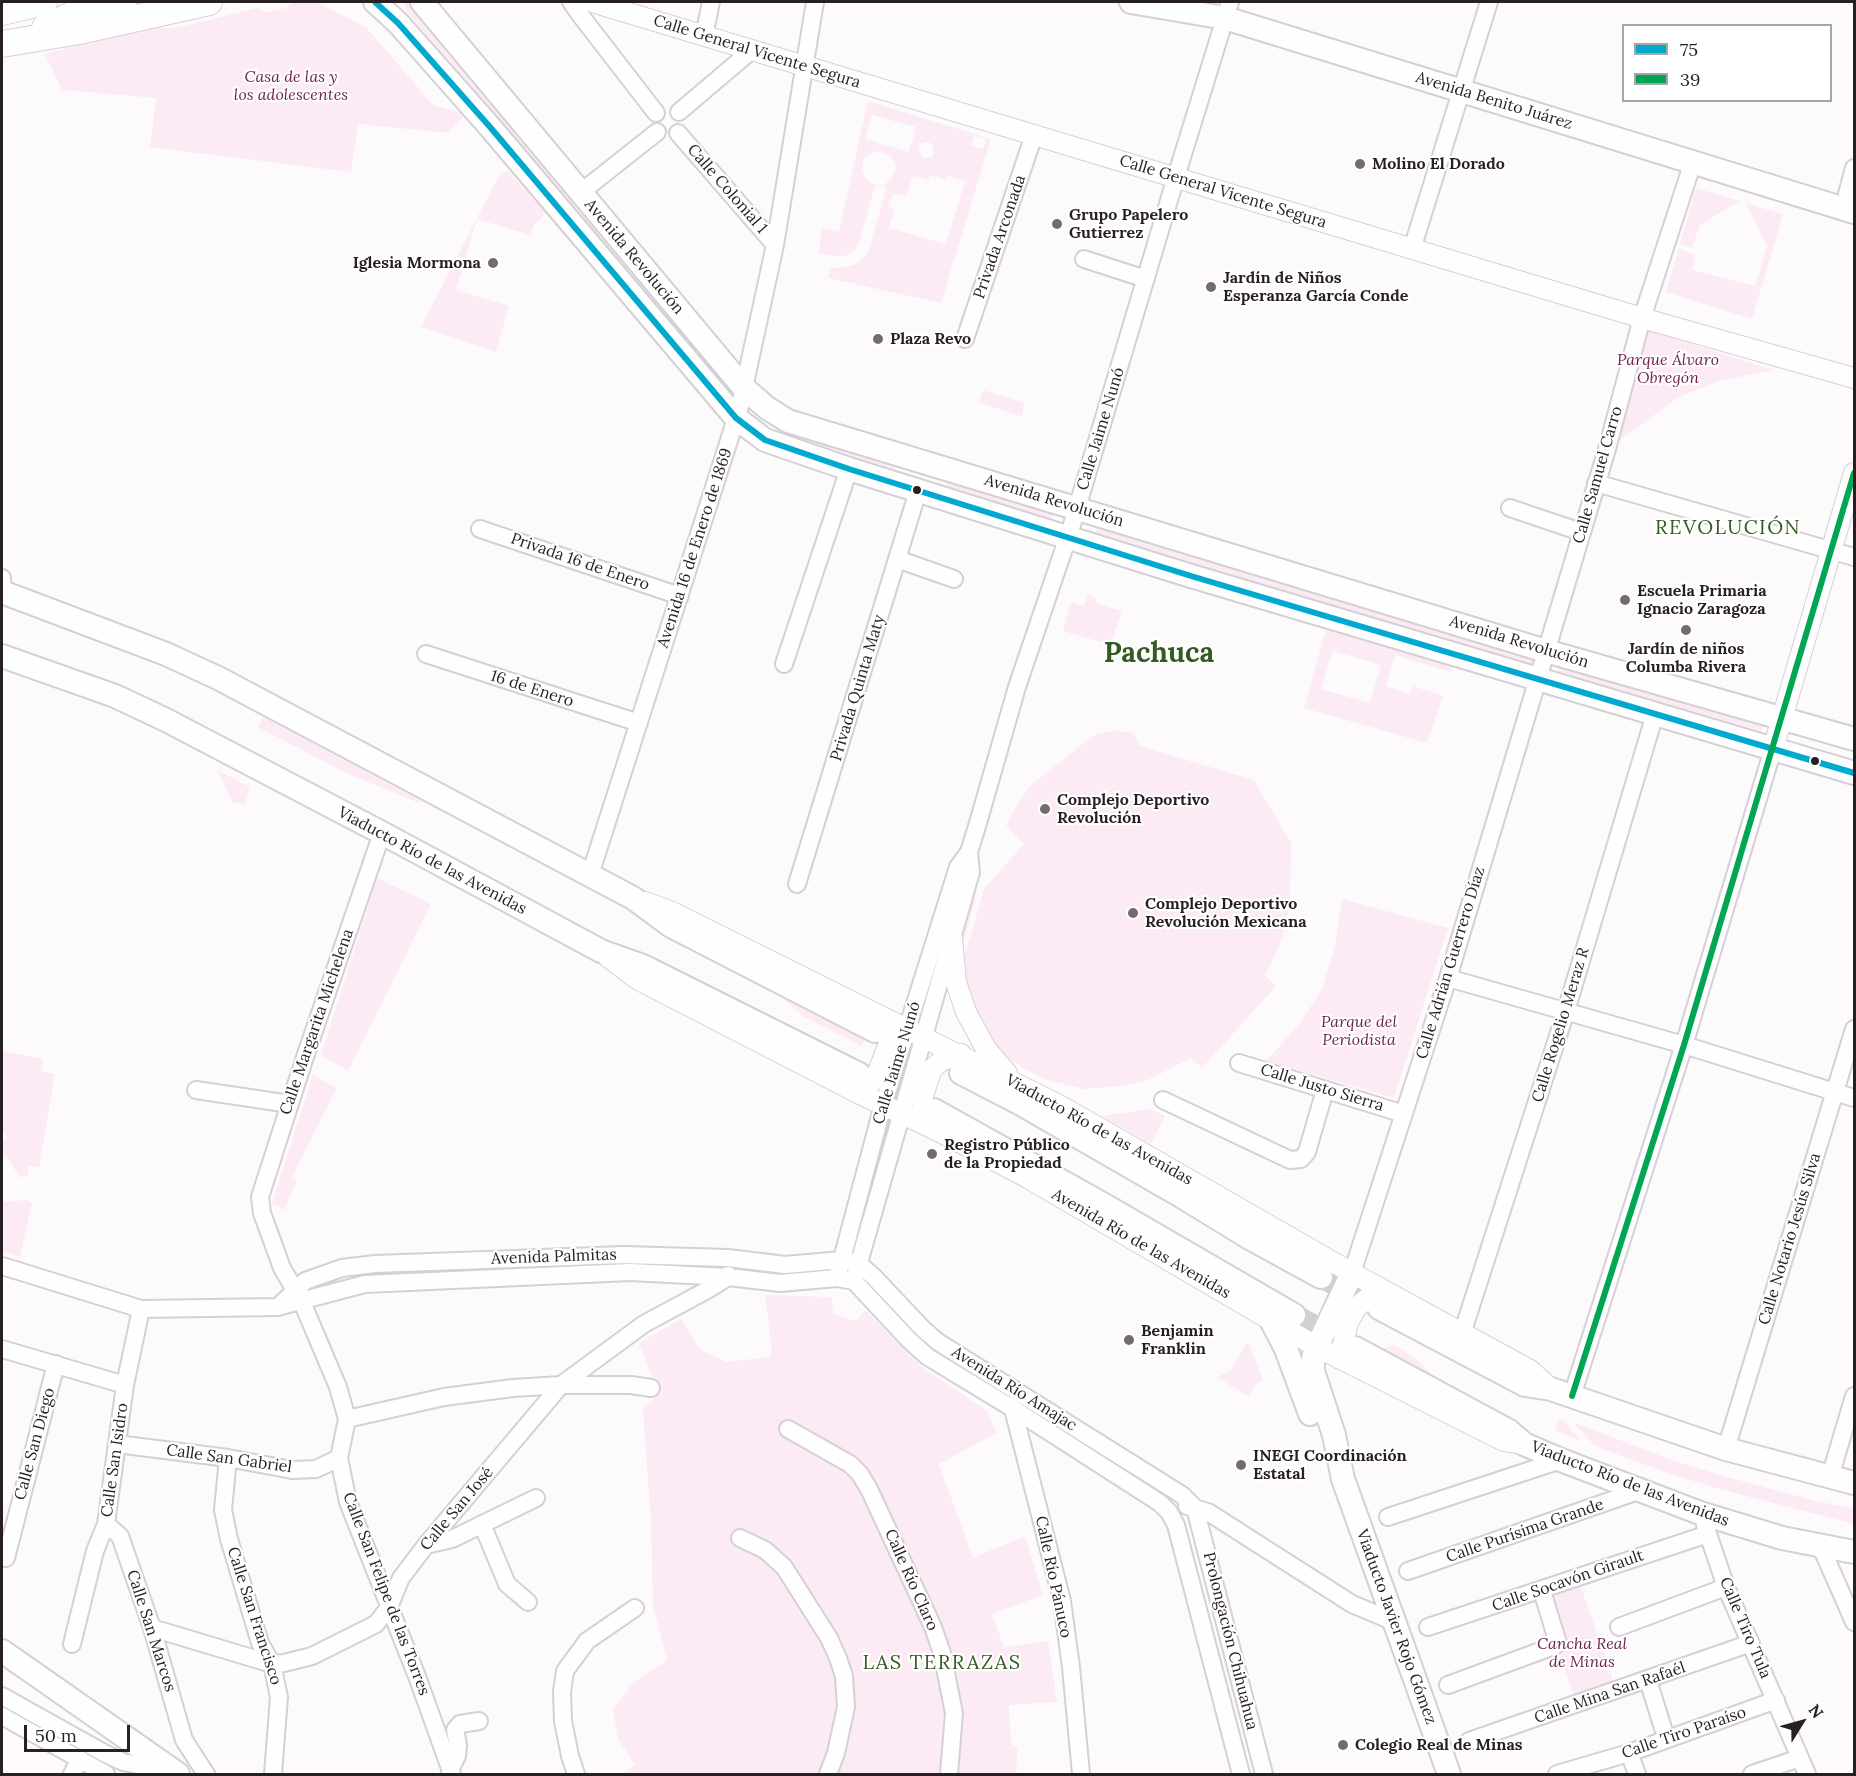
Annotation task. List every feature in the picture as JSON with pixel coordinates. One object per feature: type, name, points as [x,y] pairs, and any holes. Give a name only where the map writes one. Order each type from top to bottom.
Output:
[{"type":"main road","points":[[7,45],[76,13],[123,2]]},
{"type":"main road","points":[[7,45],[209,2]]},
{"type":"main road","name":"Avenida Revolución","points":[[375,2],[398,23],[497,136],[736,418],[765,440],[1068,538],[1854,773]]},
{"type":"main road","points":[[391,2],[398,23]]},
{"type":"main road","name":"Avenida Revolución","points":[[422,2],[744,388],[767,408],[788,421],[1546,651],[1854,739]]},
{"type":"main road","name":"Avenida Benito Juárez","points":[[1131,2],[1228,10],[1461,91],[1852,211]]},
{"type":"main road","name":"Viaducto Río de las Avenidas","points":[[2,588],[166,654],[218,678],[633,898],[671,927],[880,1025]]},
{"type":"main road","name":"Viaducto Río de las Avenidas","points":[[2,657],[115,696],[177,726],[601,951],[643,966],[859,1084]]},
{"type":"main road","name":"Viaducto Río de las Avenidas","points":[[961,1064],[1021,1104],[1182,1196],[1248,1237],[1321,1277]]},
{"type":"main road","points":[[935,1120],[1101,1203],[1294,1315]]},
{"type":"main road","points":[[1127,1165],[1159,1163],[1182,1196]]},
{"type":"main road","points":[[1101,1203],[1130,1236],[1167,1242]]},
{"type":"main road","points":[[1317,1347],[1353,1273]]},
{"type":"main road","name":"Viaducto Río de las Avenidas","points":[[1379,1298],[1525,1385],[1551,1389],[1726,1449],[1854,1483]]},
{"type":"main road","name":"Viaducto Javier Rojo Gómez","points":[[1271,1320],[1286,1349],[1320,1440],[1343,1479]]},
{"type":"main road","name":"Viaducto Javier Rojo Gómez","points":[[1317,1347],[1313,1358],[1313,1371],[1334,1435],[1343,1479],[1449,1774]]},
{"type":"main road","name":"Viaducto Río de las Avenidas","points":[[1347,1354],[1509,1431],[1524,1444],[1641,1490],[1704,1523],[1854,1552]]},
{"type":"main road","points":[[2,1651],[176,1773]]},
{"type":"street","points":[[571,2],[656,113]]},
{"type":"street","name":"Calle General Vicente Segura","points":[[592,2],[1642,318],[1854,378]]},
{"type":"street","points":[[704,36],[711,2]]},
{"type":"street","name":"Avenida 16 de Enero de 1869","points":[[590,875],[744,388],[775,245],[815,2]]},
{"type":"street","points":[[1412,249],[1489,2]]},
{"type":"street","name":"Calle Jaime Nunó","points":[[846,1280],[915,1033],[958,867],[969,852],[1017,687],[1068,538],[1228,10]]},
{"type":"street","points":[[679,112],[752,50]]},
{"type":"street","points":[[665,108],[679,112],[683,125],[678,133],[665,137],[657,132],[653,123],[656,113],[665,108]]},
{"type":"street","points":[[580,193],[657,132]]},
{"type":"street","name":"Calle Colonial 1","points":[[678,133],[775,245]]},
{"type":"street","name":"Privada Arconada","points":[[965,339],[1034,135]]},
{"type":"street","name":"Calle Samuel Carro","points":[[1546,651],[1642,318],[1693,162]]},
{"type":"street","points":[[1852,211],[1847,194],[1854,168]]},
{"type":"street","points":[[1084,259],[1146,279]]},
{"type":"street","points":[[784,664],[849,469]]},
{"type":"street","points":[[1572,1396],[1684,1045],[1854,473]]},
{"type":"street","points":[[1596,483],[1854,557]]},
{"type":"street","name":"Privada Quinta Maty","points":[[797,884],[918,491]]},
{"type":"street","points":[[1510,508],[1581,532]]},
{"type":"street","name":"Privada 16 de Enero","points":[[480,529],[680,596]]},
{"type":"street","points":[[897,559],[954,579]]},
{"type":"street","name":"Calle Adrián Guerrero Díaz","points":[[1353,1273],[1448,978],[1546,651]]},
{"type":"street","name":"16 de Enero","points":[[426,654],[639,723]]},
{"type":"street","name":"Calle Rogelio Meraz R","points":[[1462,1334],[1566,1011],[1655,714]]},
{"type":"street","name":"Calle Margarita Michelena","points":[[262,1213],[260,1197],[382,833]]},
{"type":"street","name":"Calle Jaime Nunó","points":[[915,1033],[952,938],[971,872],[969,852]]},
{"type":"street","points":[[952,938],[956,982],[966,1012],[986,1049],[1015,1082]]},
{"type":"street","points":[[1448,978],[1684,1045],[1854,1098]]},
{"type":"street","points":[[859,1084],[868,1087],[878,1072],[889,1043],[888,1030],[880,1025]]},
{"type":"street","name":"Viaducto Río de las Avenidas","points":[[880,1025],[915,1033],[961,1064],[1015,1082],[1353,1273],[1379,1298],[1462,1334],[1530,1370],[1551,1389]]},
{"type":"street","name":"Calle Notario Jesús Silva","points":[[1726,1449],[1854,1029]]},
{"type":"street","name":"Calle Justo Sierra","points":[[1239,1063],[1404,1114]]},
{"type":"street","points":[[935,1120],[922,1113],[922,1099],[932,1069],[937,1065],[961,1064]]},
{"type":"street","name":"Avenida Río de las Avenidas","points":[[859,1084],[892,1109],[935,1120],[1028,1178],[1317,1347],[1347,1354]]},
{"type":"street","points":[[196,1090],[290,1104]]},
{"type":"street","points":[[1163,1100],[1290,1160],[1301,1159],[1307,1152],[1325,1090]]},
{"type":"street","name":"Calle San Felipe de las Torres","points":[[262,1213],[282,1268],[298,1296],[338,1387],[347,1419],[339,1458],[348,1502],[418,1679],[451,1772]]},
{"type":"street","name":"Avenida Palmitas","points":[[298,1296],[305,1281],[342,1268],[375,1264],[624,1255],[728,1258],[785,1265],[850,1262]]},
{"type":"street","points":[[728,1258],[728,1277]]},
{"type":"street","name":"Avenida Río Amajac","points":[[850,1262],[874,1277],[923,1329],[938,1341],[1182,1495],[1195,1508]]},
{"type":"street","name":"Avenida Palmitas","points":[[2,1266],[141,1309],[277,1307],[298,1296],[365,1284],[630,1272],[780,1282],[846,1280]]},
{"type":"street","name":"Calle San José","points":[[152,1628],[272,1664],[312,1656],[376,1624],[389,1607],[401,1578],[426,1545],[561,1385],[644,1324],[728,1277]]},
{"type":"street","name":"Avenida Río Amajac","points":[[846,1280],[919,1350],[1160,1503],[1169,1512]]},
{"type":"street","points":[[1347,1354],[1348,1323],[1357,1307],[1379,1298]]},
{"type":"street","name":"Calle San Isidro","points":[[72,1644],[95,1551],[106,1524],[125,1385],[141,1309]]},
{"type":"street","points":[[2,1349],[125,1385]]},
{"type":"street","name":"Calle San Diego","points":[[6,1558],[56,1364]]},
{"type":"street","points":[[347,1419],[444,1397],[513,1388],[631,1384],[651,1388]]},
{"type":"street","name":"Calle Río Pánuco","points":[[1005,1384],[1062,1601],[1082,1774]]},
{"type":"street","points":[[1830,1477],[1854,1396]]},
{"type":"street","name":"Calle Río Claro","points":[[788,1430],[850,1464],[860,1474],[884,1520],[933,1627],[942,1653],[954,1713],[949,1774]]},
{"type":"street","name":"Calle San Gabriel","points":[[117,1444],[228,1458],[292,1470],[316,1469],[339,1458]]},
{"type":"street","name":"Calle San Francisco","points":[[228,1458],[223,1510],[229,1539],[260,1643],[272,1664],[279,1697],[273,1774]]},
{"type":"street","points":[[1388,1517],[1561,1460]]},
{"type":"street","name":"Calle Purísima Grande","points":[[1408,1571],[1641,1490]]},
{"type":"street","name":"Avenida Río Amajac","points":[[1145,1494],[1208,1512],[1352,1604],[1395,1622]]},
{"type":"street","points":[[426,1545],[452,1539],[536,1498]]},
{"type":"street","name":"Prolongación Chihuahua","points":[[1195,1508],[1264,1774]]},
{"type":"street","name":"Prolongación Chihuahua","points":[[1169,1512],[1176,1525],[1241,1774]]},
{"type":"street","name":"Calle Tiro Tula","points":[[1704,1523],[1726,1587],[1807,1774]]},
{"type":"street","name":"Calle Socavón Girault","points":[[1428,1628],[1542,1591],[1704,1523]]},
{"type":"street","name":"Calle San Marcos","points":[[106,1524],[120,1536],[152,1628],[184,1740],[206,1774]]},
{"type":"street","points":[[482,1524],[507,1584],[528,1602]]},
{"type":"street","points":[[740,1538],[765,1550],[784,1567],[829,1638],[838,1658],[844,1676],[846,1707],[836,1753],[828,1774]]},
{"type":"street","points":[[1821,1547],[1854,1622]]},
{"type":"street","points":[[1619,1627],[1726,1587]]},
{"type":"street","points":[[1448,1685],[1558,1643],[1542,1591]]},
{"type":"street","points":[[576,1774],[563,1721],[562,1692],[565,1671],[587,1641],[635,1608]]},
{"type":"street","name":"Calle Mina San Rafaél","points":[[1468,1741],[1751,1643]]},
{"type":"street","points":[[1648,1680],[1666,1738]]},
{"type":"street","points":[[2,1696],[123,1762],[176,1773]]},
{"type":"street","name":"Calle Tiro Paraíso","points":[[1557,1774],[1629,1753],[1776,1700]]},
{"type":"street","points":[[2,1716],[106,1774]]},
{"type":"street","points":[[451,1772],[457,1756],[458,1744],[455,1730],[460,1724],[479,1721]]},
{"type":"street","points":[[1629,1753],[1637,1774]]},
{"type":"street","points":[[1752,1774],[1800,1758]]},
{"type":"street","points":[[72,1774],[80,1759]]},
{"type":"green space","name":"Casa de las y los adolescentes","points":[[292,2],[317,2],[366,27],[433,105],[466,114],[448,133],[358,124],[351,172],[150,147],[156,98],[62,90],[45,54],[146,27],[175,28],[257,8],[267,12],[286,8]]},
{"type":"green space","points":[[403,2],[409,2],[726,375],[722,382],[408,13]]},
{"type":"green space","points":[[868,101],[991,139],[941,303],[828,278],[831,267],[854,265],[869,250],[886,190],[885,185],[880,185],[875,185],[860,240],[854,251],[843,257],[818,253],[823,228],[839,232]],"holes":[[[872,115],[916,127],[909,152],[865,139]],[[974,136],[986,139],[983,149],[971,146]],[[928,142],[933,145],[932,157],[924,158],[919,153],[922,143]],[[877,151],[888,154],[895,162],[893,177],[885,184],[869,182],[862,172],[866,156]],[[930,175],[946,180],[948,176],[965,181],[946,244],[889,228],[895,209],[888,207],[893,193],[906,196],[913,176],[928,180]]]},
{"type":"green space","points":[[507,170],[546,213],[534,225],[530,235],[477,219],[456,290],[509,306],[496,352],[421,327],[497,179]]},
{"type":"green space","points":[[1696,188],[1740,201],[1700,225],[1692,247],[1680,244]]},
{"type":"green space","points":[[1746,203],[1783,214],[1752,319],[1666,292],[1679,248],[1695,255],[1692,270],[1755,286],[1767,246]]},
{"type":"green space","name":"Parque Álvaro Obregón","points":[[1648,330],[1773,370],[1719,381],[1679,397],[1617,442]]},
{"type":"green space","points":[[983,390],[1024,403],[1022,416],[979,403]]},
{"type":"green space","points":[[779,425],[896,460],[894,469],[773,432]]},
{"type":"green space","points":[[949,476],[1055,510],[1052,520],[946,487]]},
{"type":"green space","points":[[1098,523],[1536,654],[1532,665],[1095,534]]},
{"type":"green space","points":[[1088,595],[1096,598],[1095,603],[1122,611],[1111,645],[1063,631],[1071,602],[1084,606]]},
{"type":"green space","points":[[1327,626],[1453,664],[1451,672],[1395,655],[1386,686],[1410,694],[1413,686],[1443,696],[1427,743],[1304,708]],"holes":[[[1333,651],[1381,665],[1370,703],[1321,689]]]},
{"type":"green space","points":[[1560,661],[1764,721],[1761,732],[1557,672]]},
{"type":"green space","points":[[263,717],[419,800],[419,803],[346,773],[258,727]]},
{"type":"green space","name":"Complejo Deportivo Revolución Mexicana","points":[[1115,730],[1133,733],[1140,746],[1254,780],[1291,843],[1290,899],[1287,921],[1278,950],[1265,975],[1276,986],[1202,1068],[1191,1058],[1148,1080],[1122,1086],[1084,1089],[1047,1080],[1023,1068],[1002,1053],[973,1013],[962,965],[984,889],[1024,844],[1006,825],[1014,810],[1030,786],[1094,735]]},
{"type":"green space","points":[[217,770],[250,787],[245,804],[233,803]]},
{"type":"green space","points":[[377,878],[431,904],[348,1071],[321,1055]]},
{"type":"green space","points":[[977,895],[958,961],[959,937],[970,904]]},
{"type":"green space","name":"Parque del Periodista","points":[[1342,899],[1448,928],[1394,1098],[1266,1061],[1298,1026],[1322,989],[1335,946]]},
{"type":"green space","points":[[770,987],[867,1033],[862,1046],[804,1017]]},
{"type":"green space","points":[[2,1051],[43,1059],[41,1071],[55,1074],[39,1167],[28,1166],[28,1176],[19,1177],[2,1152],[2,1143],[8,1137],[2,1131]]},
{"type":"green space","points":[[313,1075],[337,1088],[292,1177],[297,1181],[284,1210],[272,1203]]},
{"type":"green space","points":[[1150,1109],[1165,1116],[1151,1144],[1101,1116]]},
{"type":"green space","points":[[26,1200],[32,1203],[20,1257],[2,1251],[2,1202]]},
{"type":"green space","points":[[765,1295],[831,1297],[834,1314],[856,1321],[865,1310],[922,1367],[987,1411],[997,1433],[939,1464],[973,1558],[1025,1536],[1043,1595],[992,1614],[1004,1647],[1048,1641],[1057,1702],[1009,1705],[1011,1744],[1018,1747],[1016,1774],[624,1774],[635,1765],[618,1739],[613,1709],[634,1682],[667,1660],[653,1607],[651,1522],[643,1409],[656,1397],[652,1376],[639,1343],[681,1319],[700,1349],[726,1362],[770,1357],[772,1352]]},
{"type":"green space","points":[[1248,1341],[1263,1381],[1256,1384],[1249,1397],[1217,1377],[1231,1370]]},
{"type":"green space","points":[[1394,1345],[1412,1356],[1441,1382],[1379,1350]]},
{"type":"green space","points":[[1560,1419],[1565,1422],[1582,1442],[1555,1430]]},
{"type":"green space","points":[[1573,1422],[1669,1459],[1723,1476],[1854,1509],[1854,1524],[1719,1489],[1665,1472],[1602,1449],[1593,1444]]},
{"type":"green space","name":"Cancha Real de Minas","points":[[1580,1584],[1614,1683],[1574,1697],[1560,1654],[1564,1636],[1551,1600],[1553,1594]]},
{"type":"tunnel","points":[[1321,1277],[1379,1308]]},
{"type":"tunnel","points":[[1294,1315],[1340,1340]]},
{"type":"transit line","name":"75","points":[[375,2],[398,23],[490,127],[736,418],[765,440],[849,469],[1191,576],[1854,773]]},
{"type":"transit line","name":"39","points":[[1572,1396],[1684,1045],[1854,473]]},
{"type":"place","name":"Molino El Dorado","points":[[1360,164]]},
{"type":"place","name":"Grupo Papelero Gutierrez","points":[[1057,224]]},
{"type":"place","name":"Iglesia Mormona","points":[[493,263]]},
{"type":"place","name":"Jardín de Niños Esperanza García Conde","points":[[1211,287]]},
{"type":"place","name":"Plaza Revo","points":[[878,339]]},
{"type":"place","name":"Escuela Primaria Ignacio Zaragoza","points":[[1625,600]]},
{"type":"place","name":"Jardín de niños Columba Rivera","points":[[1686,630]]},
{"type":"place","name":"Complejo Deportivo Revolución","points":[[1045,809]]},
{"type":"place","name":"Complejo Deportivo Revolución Mexicana","points":[[1133,913]]},
{"type":"place","name":"Registro Público de la Propiedad","points":[[932,1154]]},
{"type":"place","name":"Benjamin Franklin","points":[[1129,1340]]},
{"type":"place","name":"INEGI Coordinación Estatal","points":[[1241,1465]]},
{"type":"place","name":"Colegio Real de Minas","points":[[1343,1745]]},
{"type":"district","name":"REVOLUCIÓN","points":[[1728,528]]},
{"type":"district","name":"Pachuca","points":[[1159,654]]},
{"type":"district","name":"LAS TERRAZAS","points":[[942,1663]]}]
